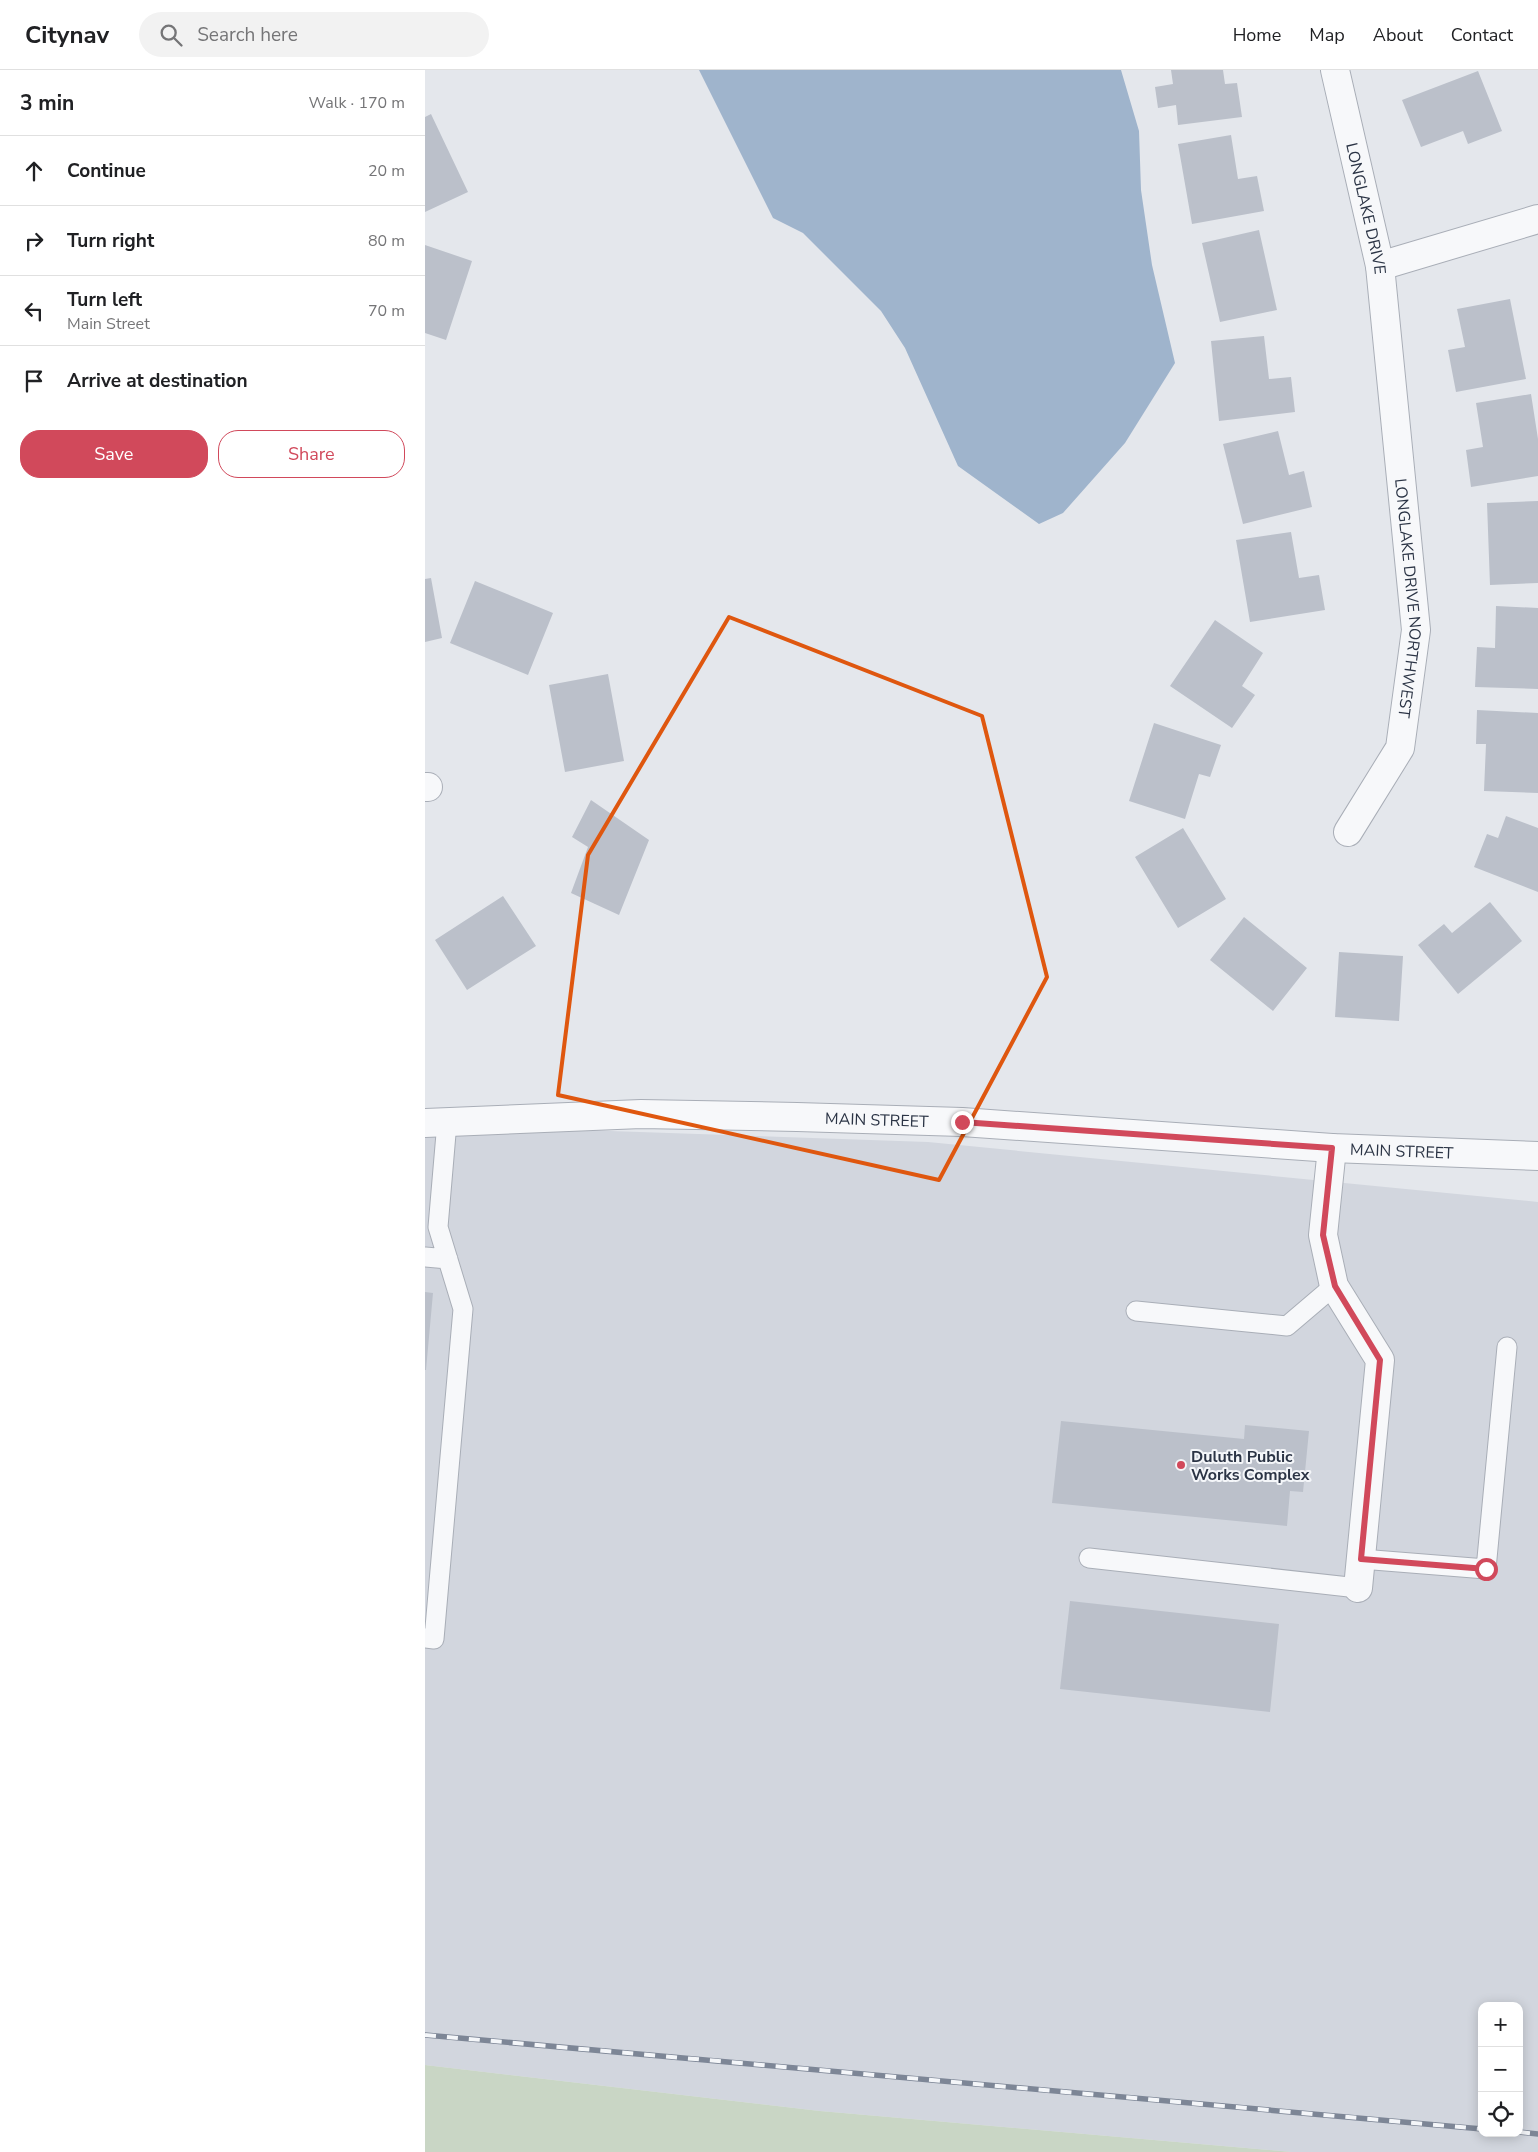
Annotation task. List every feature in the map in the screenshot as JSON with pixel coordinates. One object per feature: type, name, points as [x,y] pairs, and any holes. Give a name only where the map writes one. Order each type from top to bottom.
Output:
[{"type":"street","name":"LONGLAKE DRIVE","points":[[1335,70],[1380,266],[1389,349]]},
{"type":"street","points":[[1380,266],[1538,219]]},
{"type":"street","name":"LONGLAKE DRIVE NORTHWEST","points":[[1348,832],[1400,748],[1416,630],[1389,349]]},
{"type":"street","name":"MAIN STREET","points":[[436,1123],[641,1114],[807,1117],[962,1122],[1332,1148],[1538,1156]]},
{"type":"street","points":[[1332,1148],[1323,1235],[1335,1286],[1380,1360],[1357,1588]]},
{"type":"lane","points":[[425,1638],[433,1639],[463,1309],[438,1227],[436,1123]]},
{"type":"lane","points":[[425,1258],[448,1259]]},
{"type":"lane","points":[[1136,1311],[1287,1326],[1335,1286]]},
{"type":"lane","points":[[1361,1559],[1486,1569],[1507,1347]]},
{"type":"lane","points":[[1089,1558],[1357,1588]]},
{"type":"highlighted area","points":[[729,617],[982,716],[1047,977],[939,1180],[558,1095],[588,855]]},
{"type":"shaded area","points":[[434,1125],[928,1142],[1538,1202],[1538,2152],[1292,2152],[820,2111],[425,2065],[425,1127]]},
{"type":"green space","points":[[425,2065],[820,2111],[1292,2152],[425,2152]]},
{"type":"water","points":[[699,70],[1121,70],[1139,131],[1141,190],[1152,265],[1175,363],[1125,443],[1063,513],[1039,524],[958,466],[905,348],[881,311],[803,233],[773,218]]},
{"type":"building","points":[[1171,70],[1223,70],[1225,84],[1237,83],[1242,117],[1178,125],[1176,105],[1158,108],[1155,87],[1173,84]]},
{"type":"building","points":[[1478,71],[1502,131],[1468,144],[1463,131],[1421,147],[1402,100]]},
{"type":"building","points":[[431,114],[468,192],[425,212],[425,117]]},
{"type":"building","points":[[1231,135],[1238,179],[1257,176],[1264,211],[1192,224],[1178,144]]},
{"type":"building","points":[[1259,230],[1277,310],[1220,322],[1202,243]]},
{"type":"building","points":[[425,245],[472,261],[446,340],[425,333]]},
{"type":"building","points":[[1510,299],[1526,379],[1456,392],[1448,350],[1465,347],[1457,309]]},
{"type":"building","points":[[1264,336],[1269,379],[1291,377],[1295,412],[1219,421],[1211,341]]},
{"type":"building","points":[[1531,394],[1538,439],[1538,476],[1471,487],[1466,450],[1483,447],[1476,403]]},
{"type":"building","points":[[1278,431],[1289,475],[1304,471],[1312,507],[1243,524],[1223,444]]},
{"type":"building","points":[[1538,501],[1538,583],[1490,585],[1487,503]]},
{"type":"building","points":[[1291,532],[1299,578],[1319,575],[1325,610],[1250,622],[1236,540]]},
{"type":"building","points":[[431,578],[442,638],[425,642],[425,579]]},
{"type":"building","points":[[475,581],[553,613],[528,675],[450,643]]},
{"type":"building","points":[[1496,606],[1538,608],[1538,689],[1475,687],[1477,647],[1495,648]]},
{"type":"building","points":[[1215,620],[1263,653],[1242,686],[1255,695],[1232,728],[1170,686]]},
{"type":"building","points":[[608,674],[624,761],[565,772],[549,685]]},
{"type":"building","points":[[1477,710],[1538,713],[1538,793],[1484,791],[1486,744],[1476,744]]},
{"type":"building","points":[[1154,723],[1221,745],[1210,777],[1199,774],[1185,819],[1129,801]]},
{"type":"building","points":[[591,800],[649,840],[619,915],[571,893],[588,847],[572,837]]},
{"type":"building","points":[[1506,816],[1538,828],[1538,892],[1474,867],[1487,834],[1498,838]]},
{"type":"building","points":[[1183,828],[1226,899],[1178,928],[1135,857]]},
{"type":"building","points":[[503,896],[536,946],[467,990],[435,940]]},
{"type":"building","points":[[1490,902],[1522,941],[1458,994],[1418,945],[1444,924],[1452,933]]},
{"type":"building","points":[[1244,917],[1307,968],[1273,1011],[1210,960]]},
{"type":"building","points":[[1339,952],[1403,956],[1399,1021],[1335,1017]]},
{"type":"building","points":[[425,1292],[433,1293],[426,1370],[425,1370]]},
{"type":"building","name":"Duluth Public Works Complex","points":[[1061,1421],[1244,1439],[1245,1425],[1309,1431],[1303,1492],[1290,1491],[1287,1526],[1052,1503]]},
{"type":"building","points":[[1070,1601],[1279,1624],[1270,1712],[1060,1689]]},
{"type":"railway","points":[[425,2035],[1478,2129]]},
{"type":"railway","points":[[1523,2132],[1538,2134]]},
{"type":"place","name":"Duluth Public Works Complex","points":[[1181,1465]]},
{"type":"route","points":[[962,1122],[1332,1148],[1323,1235],[1335,1286],[1380,1360],[1361,1559],[1486,1569]]}]
